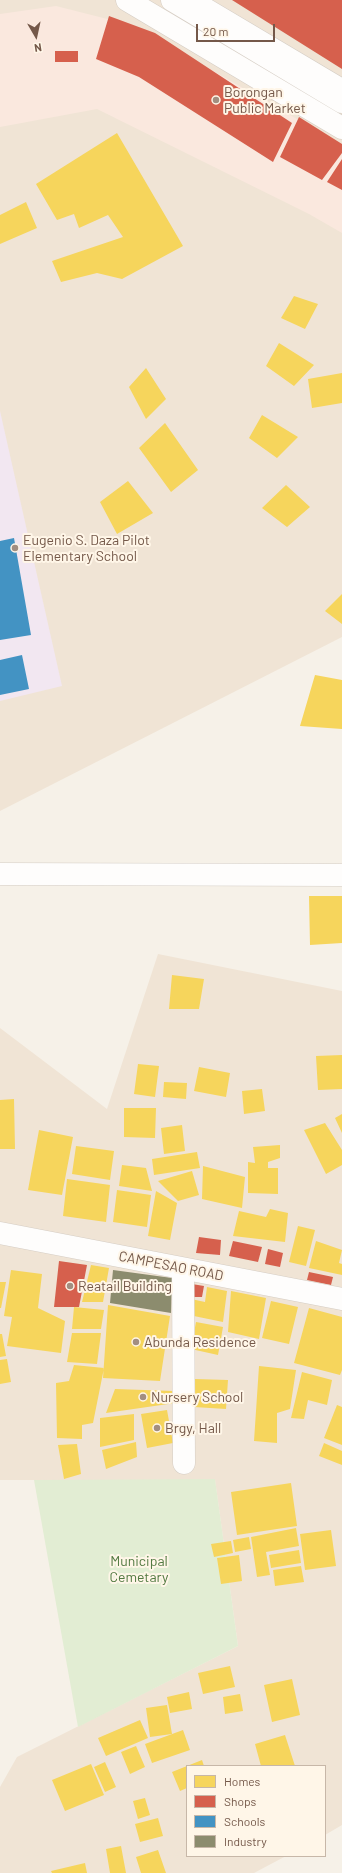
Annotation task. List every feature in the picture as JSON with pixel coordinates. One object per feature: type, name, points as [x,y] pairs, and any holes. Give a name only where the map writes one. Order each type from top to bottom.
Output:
[{"type":"street","points":[[127,0],[342,128]]},
{"type":"street","points":[[172,0],[342,102]]},
{"type":"street","points":[[0,874],[342,875]]},
{"type":"street","name":"CAMPESAO ROAD","points":[[0,1233],[342,1299]]},
{"type":"street","points":[[183,1269],[184,1463]]},
{"type":"lane","points":[[199,0],[342,85]]},
{"type":"shaded area","points":[[0,0],[342,0],[342,637],[0,811]]},
{"type":"shaded area","points":[[56,6],[135,26],[342,145],[342,233],[309,214],[97,109],[0,127],[0,14]]},
{"type":"shaded area","name":"Eugenio S. Daza Pilot Elementary School","points":[[0,411],[62,686],[0,701]]},
{"type":"shaded area","points":[[158,954],[342,991],[342,1825],[326,1834],[326,1765],[186,1765],[186,1857],[284,1857],[254,1873],[0,1873],[0,1787],[17,1757],[238,1646],[215,1480],[0,1480],[0,1028],[107,1109]]},
{"type":"green space","name":"Municipal Cemetary","points":[[215,1479],[238,1646],[78,1727],[34,1480]]},
{"type":"building: Homes","points":[[117,133],[183,246],[122,279],[97,273],[61,282],[52,261],[123,237],[108,215],[79,228],[74,214],[57,220],[36,184]]},
{"type":"building: Homes","points":[[26,202],[37,228],[0,244],[0,215]]},
{"type":"building: Homes","points":[[294,296],[318,304],[305,329],[281,318]]},
{"type":"building: Homes","points":[[279,343],[314,365],[294,386],[266,366]]},
{"type":"building: Homes","points":[[146,368],[166,399],[146,419],[129,387]]},
{"type":"building: Homes","points":[[342,373],[342,403],[312,408],[308,379]]},
{"type":"building: Homes","points":[[262,415],[298,437],[277,458],[249,438]]},
{"type":"building: Homes","points":[[165,423],[198,470],[171,492],[139,448]]},
{"type":"building: Homes","points":[[128,481],[153,513],[117,534],[100,502]]},
{"type":"building: Homes","points":[[286,485],[310,507],[287,527],[262,508]]},
{"type":"building: Homes","points":[[342,594],[342,624],[325,611]]},
{"type":"building: Homes","points":[[315,675],[342,680],[342,729],[300,726]]},
{"type":"building: Homes","points":[[309,896],[342,896],[342,943],[310,945]]},
{"type":"building: Homes","points":[[172,975],[204,979],[199,1009],[169,1009]]},
{"type":"building: Homes","points":[[342,1055],[342,1089],[318,1090],[316,1056]]},
{"type":"building: Homes","points":[[138,1064],[159,1066],[155,1097],[134,1094]]},
{"type":"building: Homes","points":[[199,1067],[230,1073],[226,1097],[194,1091]]},
{"type":"building: Homes","points":[[164,1082],[187,1083],[186,1099],[163,1097]]},
{"type":"building: Homes","points":[[262,1089],[265,1111],[244,1114],[242,1091]]},
{"type":"building: Homes","points":[[14,1099],[15,1149],[0,1149],[0,1100]]},
{"type":"building: Homes","points":[[124,1108],[156,1108],[155,1138],[124,1137]]},
{"type":"building: Homes","points":[[342,1114],[342,1133],[335,1118]]},
{"type":"building: Homes","points":[[325,1123],[342,1150],[342,1165],[326,1174],[304,1130]]},
{"type":"building: Homes","points":[[182,1125],[185,1151],[164,1154],[161,1128]]},
{"type":"building: Homes","points":[[39,1130],[73,1137],[62,1195],[28,1190]]},
{"type":"building: Homes","points":[[280,1145],[280,1158],[268,1162],[268,1168],[278,1168],[278,1194],[248,1193],[248,1162],[255,1163],[253,1147]]},
{"type":"building: Homes","points":[[76,1146],[114,1151],[110,1180],[72,1174]]},
{"type":"building: Homes","points":[[197,1152],[200,1168],[154,1175],[152,1159]]},
{"type":"building: Homes","points":[[122,1165],[146,1168],[152,1191],[119,1186]]},
{"type":"building: Homes","points":[[203,1166],[245,1177],[242,1208],[202,1199]]},
{"type":"building: Homes","points":[[192,1171],[199,1195],[178,1201],[158,1181]]},
{"type":"building: Homes","points":[[67,1179],[110,1185],[106,1222],[63,1216]]},
{"type":"building: Homes","points":[[117,1190],[151,1195],[147,1227],[113,1222]]},
{"type":"building: Homes","points":[[156,1191],[177,1203],[170,1240],[148,1236]]},
{"type":"building: Homes","points":[[270,1209],[288,1213],[285,1242],[233,1236],[239,1211],[266,1217]]},
{"type":"building: Homes","points":[[298,1226],[315,1230],[306,1266],[289,1262]]},
{"type":"building: Homes","points":[[316,1241],[342,1250],[339,1263],[342,1264],[342,1275],[309,1268]]},
{"type":"building: Homes","points":[[91,1265],[109,1268],[103,1302],[82,1302]]},
{"type":"building: Homes","points":[[11,1270],[42,1274],[38,1308],[65,1321],[61,1353],[7,1346],[12,1317],[4,1316]]},
{"type":"building: Homes","points":[[0,1282],[6,1282],[1,1308],[0,1308]]},
{"type":"building: Homes","points":[[207,1287],[227,1291],[223,1322],[189,1315],[191,1299],[205,1302]]},
{"type":"building: Homes","points":[[231,1291],[266,1298],[259,1339],[228,1332]]},
{"type":"building: Homes","points":[[271,1301],[298,1307],[289,1344],[262,1338]]},
{"type":"building: Homes","name":"Abunda Residence","points":[[108,1305],[170,1316],[160,1381],[103,1378]]},
{"type":"building: Homes","points":[[74,1307],[104,1310],[101,1329],[72,1329]]},
{"type":"building: Homes","points":[[309,1308],[342,1317],[342,1370],[340,1375],[294,1363]]},
{"type":"building: Homes","points":[[196,1322],[223,1327],[218,1355],[191,1349]]},
{"type":"building: Homes","points":[[72,1333],[101,1333],[97,1364],[67,1362]]},
{"type":"building: Homes","points":[[0,1334],[2,1334],[6,1356],[0,1357]]},
{"type":"building: Homes","points":[[7,1359],[11,1382],[0,1384],[0,1360]]},
{"type":"building: Homes","points":[[74,1365],[104,1368],[93,1423],[82,1425],[82,1439],[57,1438],[56,1383],[69,1381]]},
{"type":"building: Homes","points":[[259,1366],[296,1370],[290,1409],[277,1413],[277,1443],[254,1441]]},
{"type":"building: Homes","points":[[302,1372],[332,1380],[327,1405],[308,1400],[304,1419],[291,1418]]},
{"type":"building: Homes","points":[[195,1379],[228,1380],[226,1409],[194,1407]]},
{"type":"building: Homes","name":"Nursery School","points":[[115,1389],[174,1391],[175,1403],[106,1413]]},
{"type":"building: Homes","points":[[337,1405],[342,1407],[342,1445],[324,1438]]},
{"type":"building: Homes","name":"Brgy, Hall","points":[[167,1410],[173,1443],[147,1448],[141,1414]]},
{"type":"building: Homes","points":[[134,1414],[134,1440],[100,1447],[100,1418]]},
{"type":"building: Homes","points":[[136,1442],[137,1457],[106,1469],[102,1450]]},
{"type":"building: Homes","points":[[324,1443],[342,1451],[342,1465],[319,1456]]},
{"type":"building: Homes","points":[[77,1444],[81,1474],[64,1479],[58,1445]]},
{"type":"building: Homes","points":[[291,1483],[297,1526],[237,1535],[231,1492]]},
{"type":"building: Homes","points":[[296,1528],[299,1546],[266,1552],[270,1575],[257,1577],[251,1537]]},
{"type":"building: Homes","points":[[331,1530],[336,1566],[305,1570],[300,1534]]},
{"type":"building: Homes","points":[[249,1537],[251,1549],[235,1552],[233,1540]]},
{"type":"building: Homes","points":[[231,1541],[233,1553],[214,1557],[211,1544]]},
{"type":"building: Homes","points":[[299,1550],[301,1563],[271,1568],[269,1555]]},
{"type":"building: Homes","points":[[239,1555],[242,1581],[221,1584],[217,1558]]},
{"type":"building: Homes","points":[[301,1566],[304,1582],[275,1586],[273,1570]]},
{"type":"building: Homes","points":[[230,1666],[235,1687],[203,1694],[198,1673]]},
{"type":"building: Homes","points":[[292,1679],[300,1715],[272,1722],[264,1685]]},
{"type":"building: Homes","points":[[189,1692],[192,1709],[170,1713],[167,1697]]},
{"type":"building: Homes","points":[[240,1694],[243,1711],[225,1714],[223,1697]]},
{"type":"building: Homes","points":[[167,1705],[172,1734],[150,1737],[146,1708]]},
{"type":"building: Homes","points":[[140,1720],[148,1738],[106,1756],[98,1738]]},
{"type":"building: Homes","points":[[183,1730],[190,1750],[152,1763],[145,1744]]},
{"type":"building: Homes","points":[[285,1735],[295,1765],[261,1765],[255,1744]]},
{"type":"building: Homes","points":[[136,1746],[145,1767],[130,1774],[121,1752]]},
{"type":"building: Homes","points":[[202,1760],[204,1765],[190,1765]]},
{"type":"building: Homes","points":[[105,1762],[116,1787],[105,1792],[94,1767]]},
{"type":"building: Homes","points":[[91,1764],[104,1795],[65,1811],[52,1780]]},
{"type":"building: Homes","points":[[186,1766],[186,1788],[180,1791],[172,1772]]},
{"type":"building: Homes","points":[[145,1798],[150,1815],[138,1819],[133,1801]]},
{"type":"building: Homes","points":[[158,1818],[163,1836],[140,1842],[135,1824]]},
{"type":"building: Homes","points":[[121,1846],[126,1873],[110,1873],[106,1849]]},
{"type":"building: Homes","points":[[158,1850],[166,1873],[141,1873],[136,1857]]},
{"type":"building: Homes","points":[[85,1863],[87,1873],[52,1873],[51,1871]]},
{"type":"building: Shops","points":[[232,0],[342,0],[342,69]]},
{"type":"building: Shops","name":"Borongan Public Market","points":[[109,16],[155,33],[292,123],[273,162],[139,77],[96,59]]},
{"type":"building: Shops","points":[[55,51],[78,51],[78,62],[55,62]]},
{"type":"building: Shops","points":[[299,117],[342,144],[342,153],[322,180],[280,157]]},
{"type":"building: Shops","points":[[342,159],[342,190],[327,182]]},
{"type":"building: Shops","points":[[199,1237],[221,1240],[220,1255],[196,1253]]},
{"type":"building: Shops","points":[[233,1241],[262,1247],[258,1262],[229,1256]]},
{"type":"building: Shops","points":[[268,1249],[283,1253],[280,1267],[265,1264]]},
{"type":"building: Shops","name":"Reatail Building","points":[[59,1261],[87,1265],[79,1307],[54,1307]]},
{"type":"building: Shops","points":[[309,1272],[333,1277],[331,1285],[307,1280]]},
{"type":"building: Shops","points":[[192,1284],[204,1286],[202,1297],[190,1297]]},
{"type":"building: Schools","points":[[14,538],[31,635],[0,640],[0,541]]},
{"type":"building: Schools","points":[[22,655],[29,689],[0,695],[0,660]]},
{"type":"building: Industry","points":[[113,1270],[172,1278],[171,1313],[110,1303]]},
{"type":"place","name":"Borongan Public Market","points":[[216,100]]},
{"type":"place","name":"Eugenio S. Daza Pilot Elementary School","points":[[15,548]]},
{"type":"place","name":"Reatail Building","points":[[70,1286]]},
{"type":"place","name":"Abunda Residence","points":[[136,1342]]},
{"type":"place","name":"Nursery School","points":[[143,1397]]},
{"type":"place","name":"Brgy, Hall","points":[[157,1428]]}]
